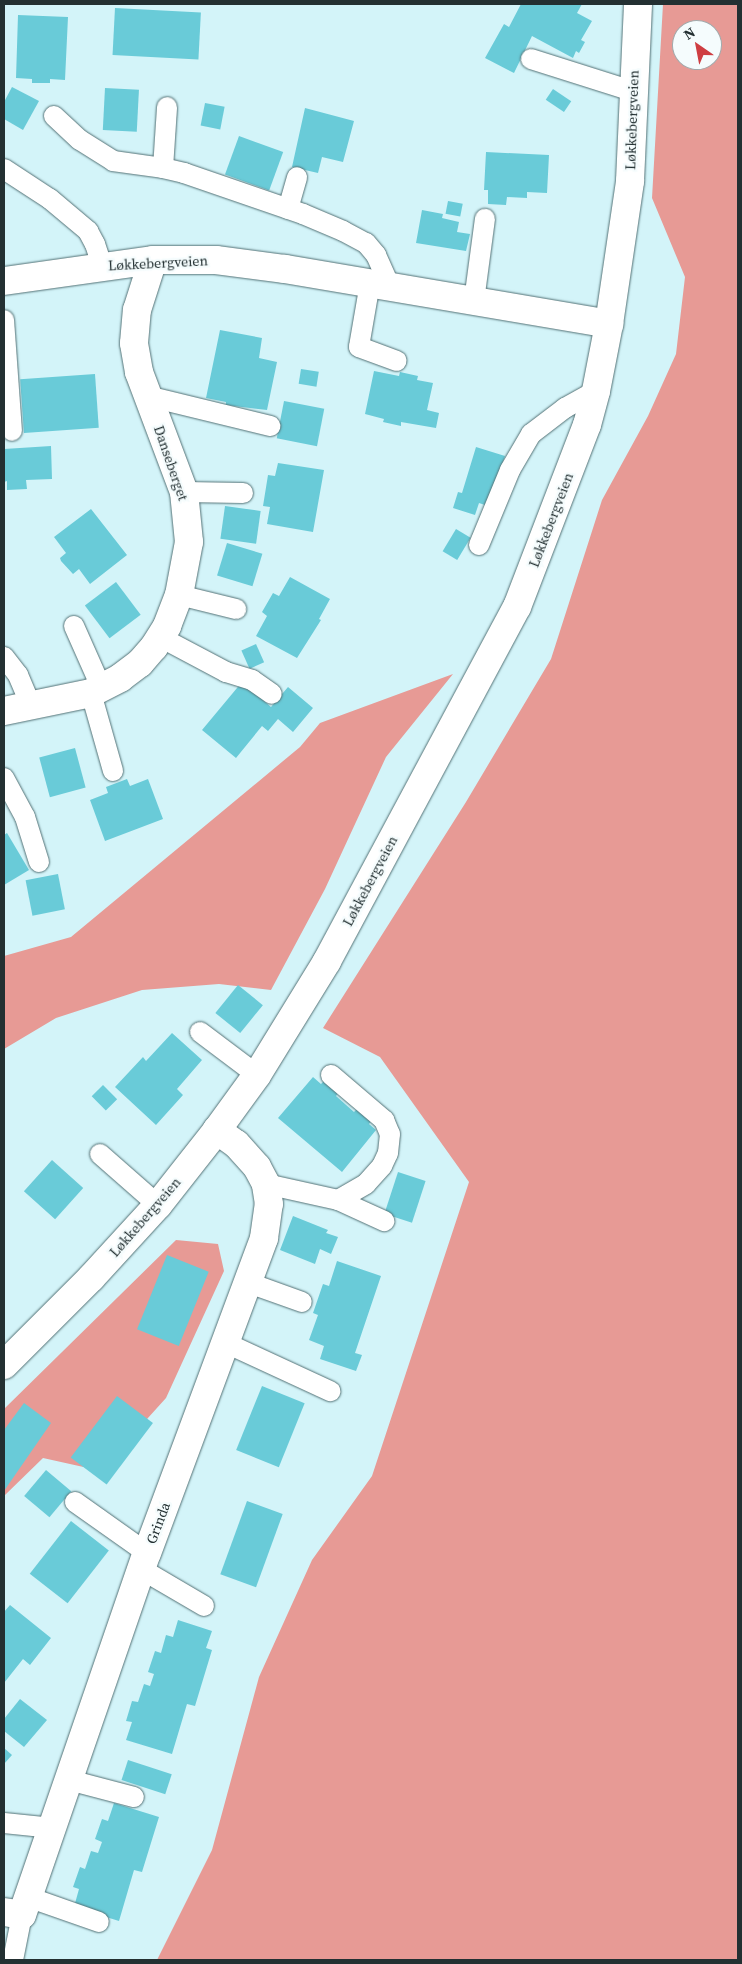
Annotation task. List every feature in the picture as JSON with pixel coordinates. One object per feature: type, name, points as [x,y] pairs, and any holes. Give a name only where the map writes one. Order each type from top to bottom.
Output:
[{"type":"street","name":"Løkkebergveien","points":[[4,1365],[91,1278],[158,1205],[257,1075],[327,961],[518,607],[587,425],[596,391],[609,324],[630,181],[632,91],[638,4]]},
{"type":"street","name":"Løkkebergveien","points":[[4,281],[153,260],[216,260],[285,269],[609,324]]},
{"type":"street","name":"Danseberget","points":[[4,712],[96,690],[120,678],[140,663],[160,637],[179,595],[189,542],[184,492],[147,396],[139,372],[134,343],[137,310],[153,260]]},
{"type":"street","name":"Grinda","points":[[18,1908],[53,1828],[144,1561],[249,1283],[264,1238],[269,1204],[266,1184],[257,1167],[236,1144],[217,1130]]},
{"type":"lane","points":[[531,60],[632,91]]},
{"type":"lane","points":[[163,168],[167,107]]},
{"type":"lane","points":[[54,116],[80,140],[114,161],[163,168],[288,209],[343,231],[366,243],[376,255],[380,285],[359,347],[398,361]]},
{"type":"lane","points":[[4,170],[50,199],[88,231],[95,244],[102,266]]},
{"type":"lane","points":[[288,209],[297,177]]},
{"type":"lane","points":[[474,301],[485,219]]},
{"type":"lane","points":[[4,320],[12,431]]},
{"type":"lane","points":[[479,545],[510,470],[531,434],[565,408],[596,391]]},
{"type":"lane","points":[[147,396],[270,426]]},
{"type":"lane","points":[[184,492],[244,493]]},
{"type":"lane","points":[[179,595],[236,609]]},
{"type":"lane","points":[[74,626],[96,690],[113,771]]},
{"type":"lane","points":[[160,637],[226,672],[252,680],[272,694]]},
{"type":"lane","points":[[4,657],[18,675],[31,706]]},
{"type":"lane","points":[[4,778],[25,817],[40,862]]},
{"type":"lane","points":[[200,1032],[257,1075]]},
{"type":"lane","points":[[331,1075],[384,1120],[390,1134],[388,1153],[382,1166],[366,1184],[338,1200]]},
{"type":"lane","points":[[100,1154],[158,1205]]},
{"type":"lane","points":[[266,1184],[338,1200],[384,1221]]},
{"type":"lane","points":[[249,1283],[302,1302]]},
{"type":"lane","points":[[226,1343],[330,1391]]},
{"type":"lane","points":[[75,1502],[144,1561],[204,1606]]},
{"type":"lane","points":[[68,1780],[134,1797]]},
{"type":"lane","points":[[4,1823],[53,1828]]},
{"type":"lane","points":[[13,1960],[18,1908],[99,1922]]},
{"type":"shaded area","points":[[663,4],[738,4],[738,1960],[157,1960],[212,1850],[259,1677],[312,1560],[372,1476],[469,1182],[380,1057],[323,1028],[466,802],[551,659],[602,500],[648,416],[676,354],[685,277],[652,198]]},
{"type":"shaded area","points":[[453,674],[386,757],[325,889],[271,990],[219,984],[142,990],[56,1018],[4,1049],[4,956],[71,937],[300,747],[320,723]]},
{"type":"shaded area","points":[[176,1240],[218,1244],[224,1271],[166,1398],[138,1429],[88,1468],[43,1458],[4,1496],[4,1409]]},
{"type":"building","points":[[521,4],[582,4],[577,13],[592,21],[581,40],[585,42],[579,53],[576,51],[573,58],[532,36],[514,73],[485,58],[504,24],[509,27]]},
{"type":"building","points":[[115,8],[201,13],[198,59],[113,55]]},
{"type":"building","points":[[18,15],[68,17],[65,80],[50,79],[50,83],[32,83],[32,79],[16,78]]},
{"type":"building","points":[[12,87],[39,101],[23,130],[4,119],[4,102]]},
{"type":"building","points":[[105,88],[139,90],[137,132],[103,130]]},
{"type":"building","points":[[553,89],[571,101],[564,112],[546,100]]},
{"type":"building","points":[[205,103],[225,107],[220,129],[201,126]]},
{"type":"building","points":[[305,108],[354,121],[343,162],[322,157],[318,173],[292,167]]},
{"type":"building","points":[[239,136],[283,152],[269,191],[225,175]]},
{"type":"building","points":[[486,152],[549,155],[547,193],[527,192],[527,198],[507,197],[506,205],[488,204],[488,190],[484,190]]},
{"type":"building","points":[[448,201],[463,204],[460,217],[446,214]]},
{"type":"building","points":[[422,210],[443,214],[442,218],[459,222],[457,232],[470,234],[466,251],[416,243]]},
{"type":"building","points":[[220,330],[262,338],[259,358],[277,362],[267,410],[226,405],[226,402],[206,398]]},
{"type":"building","points":[[301,369],[319,372],[316,387],[299,384]]},
{"type":"building","points":[[374,371],[399,376],[400,372],[418,376],[417,380],[433,383],[427,410],[439,413],[436,428],[401,422],[401,426],[383,422],[384,419],[365,414]]},
{"type":"building","points":[[95,374],[99,428],[24,433],[20,379]]},
{"type":"building","points":[[284,401],[324,409],[317,446],[277,438]]},
{"type":"building","points":[[51,446],[52,479],[26,480],[27,489],[7,490],[7,481],[4,482],[4,449]]},
{"type":"building","points":[[476,447],[505,456],[488,506],[479,503],[475,515],[453,508],[458,492],[462,493]]},
{"type":"building","points":[[278,463],[324,470],[313,532],[267,524],[270,507],[263,506],[268,475],[275,476]]},
{"type":"building","points":[[225,506],[261,511],[256,544],[220,539]]},
{"type":"building","points":[[91,509],[127,555],[90,584],[79,569],[73,574],[61,561],[60,558],[66,553],[54,537]]},
{"type":"building","points":[[456,529],[471,538],[457,560],[443,551]]},
{"type":"building","points":[[227,543],[262,554],[252,586],[217,576]]},
{"type":"building","points":[[290,577],[330,599],[319,619],[321,620],[297,658],[256,636],[267,616],[262,612],[273,593],[279,596]]},
{"type":"building","points":[[116,582],[141,615],[110,638],[85,605]]},
{"type":"building","points":[[256,644],[264,662],[250,669],[241,651]]},
{"type":"building","points":[[242,682],[271,707],[288,687],[313,708],[293,732],[278,719],[268,731],[262,726],[236,758],[202,730]]},
{"type":"building","points":[[75,748],[86,788],[50,797],[39,758]]},
{"type":"building","points":[[127,779],[130,786],[148,779],[163,819],[105,841],[90,800],[108,793],[106,787]]},
{"type":"building","points":[[7,833],[29,870],[4,885],[4,835]]},
{"type":"building","points":[[58,874],[65,909],[32,916],[26,880]]},
{"type":"building","points":[[238,985],[263,1005],[240,1033],[215,1013]]},
{"type":"building","points":[[172,1033],[202,1060],[177,1089],[183,1095],[156,1125],[115,1087],[143,1057],[146,1061]]},
{"type":"building","points":[[313,1077],[321,1084],[325,1080],[339,1092],[336,1096],[354,1112],[358,1108],[372,1120],[369,1124],[376,1130],[342,1172],[278,1118]]},
{"type":"building","points":[[103,1085],[117,1099],[106,1110],[92,1096]]},
{"type":"building","points":[[52,1160],[83,1188],[55,1219],[24,1191]]},
{"type":"building","points":[[398,1172],[426,1181],[412,1223],[384,1214]]},
{"type":"building","points":[[293,1216],[328,1230],[326,1233],[338,1237],[331,1254],[320,1249],[315,1264],[280,1250]]},
{"type":"building","points":[[167,1255],[209,1272],[179,1346],[137,1329]]},
{"type":"building","points":[[337,1261],[381,1276],[355,1353],[362,1355],[356,1371],[320,1359],[324,1346],[309,1340],[318,1315],[313,1313],[323,1284],[329,1286]]},
{"type":"building","points":[[262,1386],[305,1403],[279,1467],[236,1450]]},
{"type":"building","points":[[117,1396],[153,1423],[107,1485],[71,1457]]},
{"type":"building","points":[[24,1403],[51,1423],[4,1491],[4,1430]]},
{"type":"building","points":[[46,1470],[71,1491],[49,1517],[24,1496]]},
{"type":"building","points":[[247,1501],[283,1514],[256,1587],[220,1574]]},
{"type":"building","points":[[71,1521],[109,1551],[68,1603],[30,1574]]},
{"type":"building","points":[[10,1605],[51,1638],[30,1665],[23,1659],[4,1683],[4,1612]]},
{"type":"building","points":[[178,1620],[212,1631],[206,1648],[212,1650],[195,1706],[187,1704],[172,1754],[126,1740],[132,1722],[126,1721],[132,1701],[138,1702],[144,1684],[150,1686],[154,1674],[148,1672],[155,1651],[161,1653],[166,1635],[173,1637]]},
{"type":"building","points":[[20,1699],[47,1720],[24,1747],[4,1731],[4,1719]]},
{"type":"building","points":[[4,1748],[12,1755],[4,1764]]},
{"type":"building","points":[[128,1760],[172,1774],[165,1794],[122,1780]]},
{"type":"building","points":[[114,1803],[159,1817],[142,1872],[134,1870],[119,1921],[74,1907],[79,1889],[73,1887],[80,1867],[85,1869],[91,1851],[98,1853],[102,1842],[95,1839],[102,1819],[108,1821]]}]
